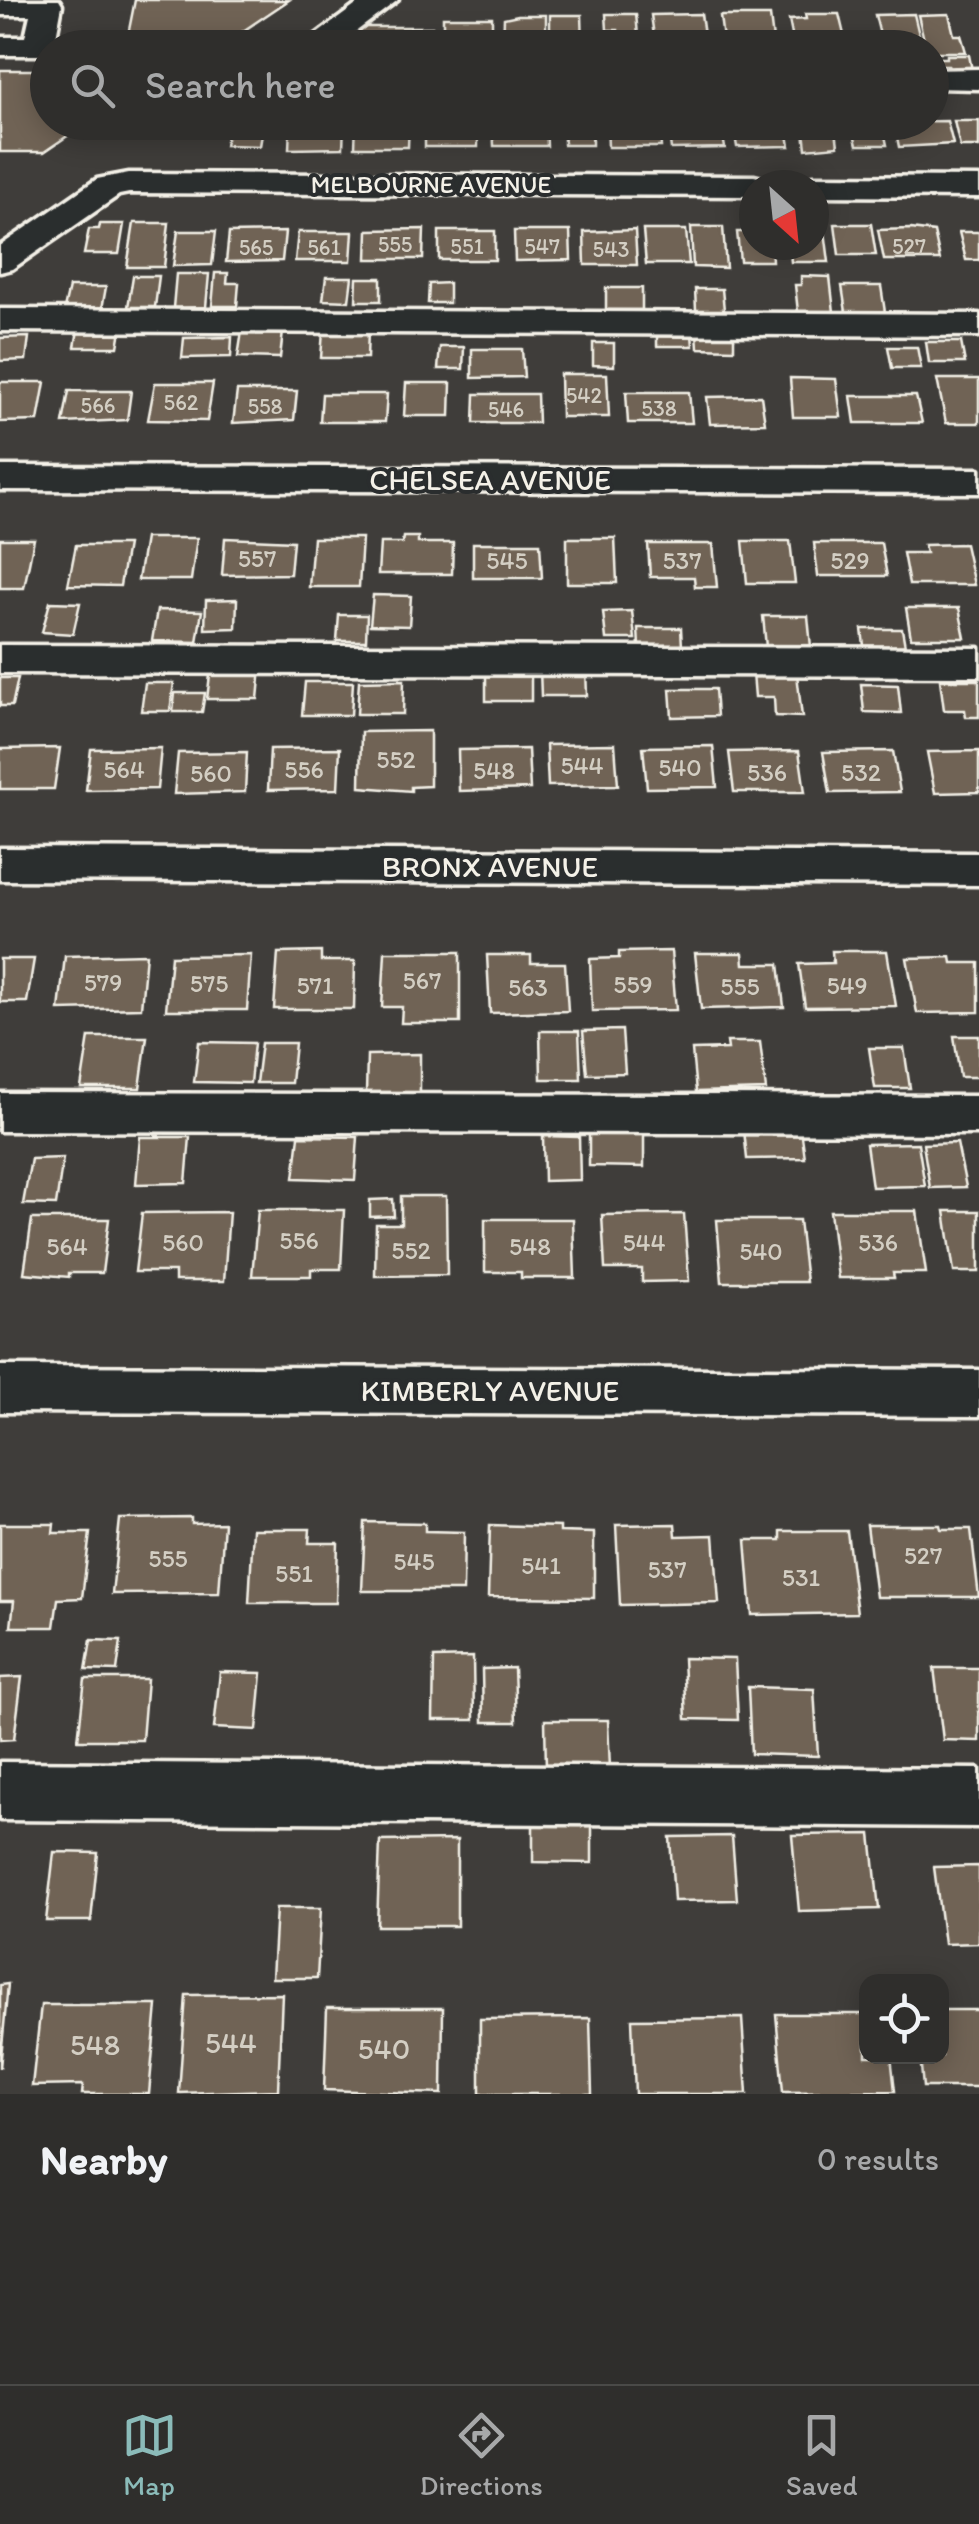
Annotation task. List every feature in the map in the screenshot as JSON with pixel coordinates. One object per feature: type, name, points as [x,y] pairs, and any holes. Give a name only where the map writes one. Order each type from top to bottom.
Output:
[{"type":"street","points":[[339,30],[383,0]]},
{"type":"street","points":[[0,6],[47,5],[42,30]]},
{"type":"street","points":[[0,46],[30,46]]},
{"type":"street","points":[[949,79],[979,79]]},
{"type":"street","name":"MELBOURNE AVENUE","points":[[0,262],[109,186],[179,182],[739,186]]},
{"type":"street","points":[[829,186],[979,187]]},
{"type":"street","points":[[0,320],[979,324]]},
{"type":"street","name":"CHELSEA AVENUE","points":[[0,478],[979,481]]},
{"type":"street","points":[[0,660],[979,662]]},
{"type":"street","name":"BRONX AVENUE","points":[[0,864],[979,869]]},
{"type":"street","points":[[0,1112],[979,1114]]},
{"type":"street","name":"KIMBERLY AVENUE","points":[[0,1388],[979,1392]]},
{"type":"street","points":[[0,1791],[979,1798]]},
{"type":"building","points":[[135,0],[289,0],[245,30],[129,30]]},
{"type":"building","points":[[606,14],[636,14],[638,30],[607,30]]},
{"type":"building","points":[[701,14],[703,30],[653,30],[651,15]]},
{"type":"building","points":[[805,14],[839,14],[843,30],[791,30],[789,20],[806,19]]},
{"type":"building","points":[[914,14],[918,30],[879,30],[875,15]]},
{"type":"building","points":[[949,14],[954,35],[961,35],[966,52],[949,52],[949,30],[922,30],[918,15]]},
{"type":"building","points":[[546,15],[546,30],[504,30],[504,18]]},
{"type":"building","points":[[550,15],[582,15],[583,30],[550,30]]},
{"type":"building","points":[[720,16],[770,16],[772,30],[722,30]]},
{"type":"building","points":[[443,17],[492,17],[492,30],[443,30]]},
{"type":"building","points":[[366,27],[432,27],[432,30],[362,30]]},
{"type":"building","points":[[949,55],[969,55],[972,70],[949,69]]},
{"type":"building","points":[[0,70],[30,70],[30,140],[62,140],[44,152],[0,152]]},
{"type":"building","points":[[954,121],[979,121],[979,147],[960,147]]},
{"type":"building","points":[[949,129],[953,144],[899,147],[898,140],[949,140]]},
{"type":"building","points":[[226,140],[261,140],[260,146],[225,145]]},
{"type":"building","points":[[289,140],[343,140],[343,148],[289,149]]},
{"type":"building","points":[[355,140],[408,140],[408,147],[355,147]]},
{"type":"building","points":[[425,140],[478,140],[478,147],[425,147]]},
{"type":"building","points":[[494,140],[547,140],[547,146],[494,146]]},
{"type":"building","points":[[564,140],[592,140],[592,145],[564,145]]},
{"type":"building","points":[[608,140],[660,140],[661,147],[608,147]]},
{"type":"building","points":[[670,140],[724,140],[725,148],[671,149]]},
{"type":"building","points":[[736,140],[789,140],[790,146],[737,147]]},
{"type":"building","points":[[805,140],[837,140],[838,146],[806,149]]},
{"type":"building","points":[[856,140],[886,140],[887,145],[857,145]]},
{"type":"building","points":[[134,223],[169,223],[164,267],[127,267]]},
{"type":"building","points":[[100,224],[124,224],[119,254],[84,254],[89,229],[99,229]]},
{"type":"building","points":[[835,224],[871,224],[876,255],[839,255]]},
{"type":"building","points":[[691,227],[723,227],[726,268],[693,267]]},
{"type":"building","points":[[424,229],[423,259],[367,259],[368,230]]},
{"type":"building","points":[[635,230],[637,265],[585,265],[584,232]]},
{"type":"building","points":[[643,230],[686,230],[689,264],[646,264]]},
{"type":"building","points":[[878,230],[934,232],[940,260],[884,260]]},
{"type":"building","points":[[178,231],[216,231],[212,265],[173,266]]},
{"type":"building","points":[[439,231],[495,231],[495,260],[439,260]]},
{"type":"building","points":[[514,231],[570,231],[571,260],[515,261]]},
{"type":"building","points":[[285,232],[282,261],[226,262],[229,233]]},
{"type":"building","points":[[298,232],[353,232],[351,261],[295,261]]},
{"type":"building","points":[[959,232],[979,232],[979,260],[966,260]]},
{"type":"building","points":[[791,260],[829,262],[791,262]]},
{"type":"building","points":[[215,273],[228,273],[227,283],[239,283],[237,306],[212,306]]},
{"type":"building","points":[[176,274],[209,274],[206,307],[173,308]]},
{"type":"building","points":[[133,276],[159,276],[155,307],[128,307]]},
{"type":"building","points":[[801,276],[830,277],[834,312],[798,312],[795,285],[801,285]]},
{"type":"building","points":[[326,277],[352,277],[349,301],[323,300]]},
{"type":"building","points":[[357,278],[381,278],[381,301],[356,301]]},
{"type":"building","points":[[449,283],[449,303],[428,303],[429,284]]},
{"type":"building","points":[[842,286],[881,286],[885,312],[846,312]]},
{"type":"building","points":[[69,287],[106,287],[102,309],[64,309]]},
{"type":"building","points":[[606,288],[642,288],[642,310],[606,310]]},
{"type":"building","points":[[695,289],[722,289],[724,310],[696,310]]},
{"type":"building","points":[[78,330],[121,330],[118,347],[75,347]]},
{"type":"building","points":[[368,330],[367,358],[321,358],[323,331]]},
{"type":"building","points":[[242,331],[283,332],[280,358],[238,357]]},
{"type":"building","points":[[697,332],[734,332],[734,349],[698,348]]},
{"type":"building","points":[[657,334],[692,334],[693,346],[657,346]]},
{"type":"building","points":[[29,337],[26,360],[0,361],[0,338]]},
{"type":"building","points":[[232,337],[231,357],[182,358],[184,338]]},
{"type":"building","points":[[926,342],[961,342],[965,363],[929,363]]},
{"type":"building","points":[[593,343],[614,343],[614,366],[593,365]]},
{"type":"building","points":[[440,347],[464,347],[463,369],[438,369]]},
{"type":"building","points":[[888,347],[917,347],[921,368],[892,368]]},
{"type":"building","points":[[472,349],[522,349],[524,377],[472,378]]},
{"type":"building","points":[[560,374],[607,374],[609,417],[561,417]]},
{"type":"building","points":[[790,378],[836,379],[841,417],[793,417]]},
{"type":"building","points":[[937,379],[979,379],[979,423],[946,423]]},
{"type":"building","points":[[0,382],[45,382],[38,421],[0,422]]},
{"type":"building","points":[[155,383],[213,383],[207,421],[148,420]]},
{"type":"building","points":[[406,383],[451,383],[450,416],[404,416]]},
{"type":"building","points":[[69,391],[131,391],[127,420],[63,423]]},
{"type":"building","points":[[237,391],[297,391],[294,420],[233,423]]},
{"type":"building","points":[[626,392],[689,392],[692,423],[628,423]]},
{"type":"building","points":[[322,394],[387,394],[385,422],[320,422]]},
{"type":"building","points":[[475,394],[537,394],[538,423],[474,423]]},
{"type":"building","points":[[761,396],[765,423],[710,424],[707,397]]},
{"type":"building","points":[[851,396],[916,396],[922,423],[855,423]]},
{"type":"building","points":[[403,537],[418,537],[418,543],[453,543],[452,574],[378,574],[380,543],[402,543]]},
{"type":"building","points":[[145,538],[197,538],[191,580],[138,580]]},
{"type":"building","points":[[225,538],[293,541],[290,574],[222,575]]},
{"type":"building","points":[[313,538],[362,538],[359,587],[309,587]]},
{"type":"building","points":[[567,538],[615,538],[617,583],[567,583]]},
{"type":"building","points":[[0,539],[34,539],[24,588],[0,588]]},
{"type":"building","points":[[743,541],[790,541],[795,583],[747,583]]},
{"type":"building","points":[[473,543],[540,543],[542,578],[473,578]]},
{"type":"building","points":[[814,543],[881,543],[887,576],[818,576]]},
{"type":"building","points":[[648,544],[713,544],[717,587],[695,587],[694,577],[650,577]]},
{"type":"building","points":[[965,544],[974,585],[909,585],[903,553],[926,553],[924,545]]},
{"type":"building","points":[[76,545],[127,545],[120,586],[68,585]]},
{"type":"building","points":[[373,595],[411,596],[409,626],[370,625]]},
{"type":"building","points":[[237,599],[236,628],[205,629],[206,600]]},
{"type":"building","points":[[50,602],[80,603],[73,634],[42,632]]},
{"type":"building","points":[[906,608],[959,608],[965,638],[911,638]]},
{"type":"building","points":[[157,610],[202,611],[197,642],[152,641]]},
{"type":"building","points":[[632,611],[635,639],[606,639],[603,612]]},
{"type":"building","points":[[339,615],[367,615],[366,641],[337,641]]},
{"type":"building","points":[[763,616],[808,616],[811,647],[766,647]]},
{"type":"building","points":[[638,628],[681,628],[682,647],[639,647]]},
{"type":"building","points":[[862,629],[902,629],[905,646],[864,646]]},
{"type":"building","points":[[211,667],[261,668],[258,699],[207,699]]},
{"type":"building","points":[[586,668],[587,696],[541,696],[540,669]]},
{"type":"building","points":[[486,670],[531,670],[531,701],[486,701]]},
{"type":"building","points":[[753,673],[797,674],[802,717],[775,716],[774,697],[755,697]]},
{"type":"building","points":[[0,678],[18,678],[12,706],[0,706]]},
{"type":"building","points":[[404,680],[403,714],[357,714],[359,681]]},
{"type":"building","points":[[940,680],[979,680],[979,717],[966,717],[965,710],[944,710]]},
{"type":"building","points":[[305,682],[353,682],[351,715],[302,715]]},
{"type":"building","points":[[145,683],[174,683],[170,711],[141,711]]},
{"type":"building","points":[[861,684],[898,685],[901,713],[864,712]]},
{"type":"building","points":[[670,689],[715,689],[717,716],[672,717]]},
{"type":"building","points":[[175,693],[205,693],[202,712],[173,712]]},
{"type":"building","points":[[430,731],[430,786],[411,787],[411,791],[360,787],[361,732]]},
{"type":"building","points":[[615,744],[618,785],[548,786],[546,745]]},
{"type":"building","points":[[713,746],[717,787],[647,788],[643,747]]},
{"type":"building","points":[[60,748],[54,789],[0,789],[0,749]]},
{"type":"building","points":[[161,748],[157,789],[86,790],[91,749]]},
{"type":"building","points":[[340,748],[338,789],[268,790],[270,749]]},
{"type":"building","points":[[528,749],[530,789],[459,791],[458,750]]},
{"type":"building","points":[[799,751],[805,792],[734,792],[729,752]]},
{"type":"building","points":[[893,751],[900,792],[830,793],[823,752]]},
{"type":"building","points":[[979,751],[979,792],[935,793],[927,752]]},
{"type":"building","points":[[247,752],[245,792],[174,794],[178,753]]},
{"type":"building","points":[[671,951],[676,1010],[592,1011],[590,959],[619,958],[619,952]]},
{"type":"building","points":[[832,951],[887,951],[896,1006],[805,1007],[799,964],[833,963]]},
{"type":"building","points":[[321,952],[321,961],[355,961],[354,1009],[274,1009],[278,953]]},
{"type":"building","points":[[385,952],[460,952],[460,1023],[401,1023],[402,1007],[382,1007]]},
{"type":"building","points":[[695,953],[743,953],[744,964],[779,964],[784,1007],[701,1009]]},
{"type":"building","points":[[146,954],[141,1008],[59,1010],[65,956]]},
{"type":"building","points":[[251,955],[247,1010],[166,1010],[171,956]]},
{"type":"building","points":[[487,955],[531,955],[531,963],[565,963],[568,1011],[490,1013]]},
{"type":"building","points":[[951,957],[952,963],[979,963],[979,1012],[917,1013],[907,958]]},
{"type":"building","points":[[0,959],[34,959],[27,1002],[0,1002]]},
{"type":"building","points":[[622,1030],[625,1073],[587,1074],[583,1031]]},
{"type":"building","points":[[540,1031],[579,1031],[581,1079],[541,1079]]},
{"type":"building","points":[[954,1036],[979,1036],[979,1077],[960,1077]]},
{"type":"building","points":[[89,1037],[147,1037],[140,1088],[81,1088]]},
{"type":"building","points":[[199,1042],[254,1043],[250,1083],[194,1082]]},
{"type":"building","points":[[727,1042],[760,1042],[766,1090],[696,1092],[692,1050],[728,1049]]},
{"type":"building","points":[[261,1043],[295,1043],[291,1083],[256,1083]]},
{"type":"building","points":[[869,1048],[904,1048],[910,1088],[875,1088]]},
{"type":"building","points":[[420,1054],[420,1093],[366,1094],[367,1055]]},
{"type":"building","points":[[801,1129],[805,1158],[747,1159],[744,1130]]},
{"type":"building","points":[[589,1130],[644,1131],[644,1167],[589,1166]]},
{"type":"building","points":[[299,1136],[358,1137],[355,1180],[294,1178]]},
{"type":"building","points":[[543,1136],[579,1137],[580,1180],[544,1181]]},
{"type":"building","points":[[140,1137],[190,1137],[186,1183],[136,1184]]},
{"type":"building","points":[[918,1143],[925,1186],[872,1187],[866,1144]]},
{"type":"building","points":[[957,1143],[966,1187],[930,1188],[923,1144]]},
{"type":"building","points":[[63,1158],[56,1205],[23,1204],[31,1159]]},
{"type":"building","points":[[401,1196],[446,1196],[447,1275],[375,1276],[376,1224],[401,1224]]},
{"type":"building","points":[[393,1199],[394,1216],[370,1217],[370,1200]]},
{"type":"building","points":[[258,1210],[344,1210],[341,1269],[311,1269],[311,1276],[252,1276]]},
{"type":"building","points":[[830,1211],[917,1211],[926,1273],[893,1273],[894,1278],[838,1278]]},
{"type":"building","points":[[945,1211],[979,1211],[979,1272],[954,1272]]},
{"type":"building","points":[[229,1212],[224,1281],[175,1281],[175,1272],[135,1272],[142,1213]]},
{"type":"building","points":[[684,1214],[689,1281],[642,1282],[642,1269],[605,1269],[602,1215]]},
{"type":"building","points":[[32,1219],[109,1219],[102,1273],[69,1273],[69,1277],[24,1273]]},
{"type":"building","points":[[485,1219],[573,1219],[575,1278],[521,1278],[521,1272],[485,1272]]},
{"type":"building","points":[[717,1220],[799,1220],[806,1282],[722,1282]]},
{"type":"building","points":[[192,1518],[192,1524],[224,1523],[219,1593],[112,1594],[120,1519]]},
{"type":"building","points":[[365,1522],[425,1523],[425,1531],[464,1532],[463,1591],[362,1591]]},
{"type":"building","points":[[0,1524],[54,1524],[53,1533],[90,1533],[82,1598],[58,1599],[54,1627],[11,1627],[14,1601],[0,1601]]},
{"type":"building","points":[[675,1524],[676,1536],[714,1535],[719,1603],[620,1605],[616,1525]]},
{"type":"building","points":[[490,1525],[560,1527],[560,1532],[594,1533],[594,1598],[488,1597]]},
{"type":"building","points":[[867,1525],[971,1529],[979,1597],[876,1597]]},
{"type":"building","points":[[253,1529],[310,1529],[309,1543],[338,1543],[336,1603],[249,1603]]},
{"type":"building","points":[[781,1531],[847,1531],[857,1613],[752,1615],[746,1540],[781,1540]]},
{"type":"building","points":[[91,1640],[121,1641],[117,1671],[86,1670]]},
{"type":"building","points":[[473,1657],[474,1720],[433,1720],[434,1658]]},
{"type":"building","points":[[683,1658],[735,1659],[738,1720],[686,1719]]},
{"type":"building","points":[[514,1668],[516,1722],[483,1722],[482,1669]]},
{"type":"building","points":[[934,1668],[979,1668],[979,1741],[943,1740]]},
{"type":"building","points":[[220,1672],[262,1673],[257,1730],[214,1728]]},
{"type":"building","points":[[22,1677],[14,1739],[0,1740],[0,1678]]},
{"type":"building","points":[[85,1679],[147,1679],[142,1740],[78,1740]]},
{"type":"building","points":[[748,1687],[814,1689],[818,1756],[751,1754]]},
{"type":"building","points":[[545,1720],[608,1720],[610,1769],[546,1769]]},
{"type":"building","points":[[533,1820],[592,1822],[592,1863],[533,1862]]},
{"type":"building","points":[[871,1834],[879,1909],[799,1911],[792,1835]]},
{"type":"building","points":[[732,1836],[737,1900],[674,1901],[670,1837]]},
{"type":"building","points":[[457,1840],[457,1926],[377,1926],[380,1841]]},
{"type":"building","points":[[54,1852],[98,1853],[91,1921],[46,1921]]},
{"type":"building","points":[[979,1866],[979,1943],[944,1944],[934,1867]]},
{"type":"building","points":[[276,1908],[321,1908],[317,1978],[272,1978]]},
{"type":"building","points":[[8,1984],[0,2068],[0,1985]]},
{"type":"building","points":[[282,1994],[278,2090],[179,2093],[186,1995]]},
{"type":"building","points":[[41,2005],[157,2005],[149,2094],[82,2094],[83,2085],[32,2086]]},
{"type":"building","points":[[327,2008],[443,2008],[442,2094],[324,2090]]},
{"type":"building","points":[[949,2010],[979,2010],[979,2087],[923,2087],[921,2064],[949,2064]]},
{"type":"building","points":[[776,2014],[859,2014],[859,2064],[892,2064],[895,2091],[783,2092]]},
{"type":"building","points":[[590,2018],[592,2094],[480,2094],[480,2019]]},
{"type":"building","points":[[742,2018],[747,2094],[635,2094],[632,2019]]}]
